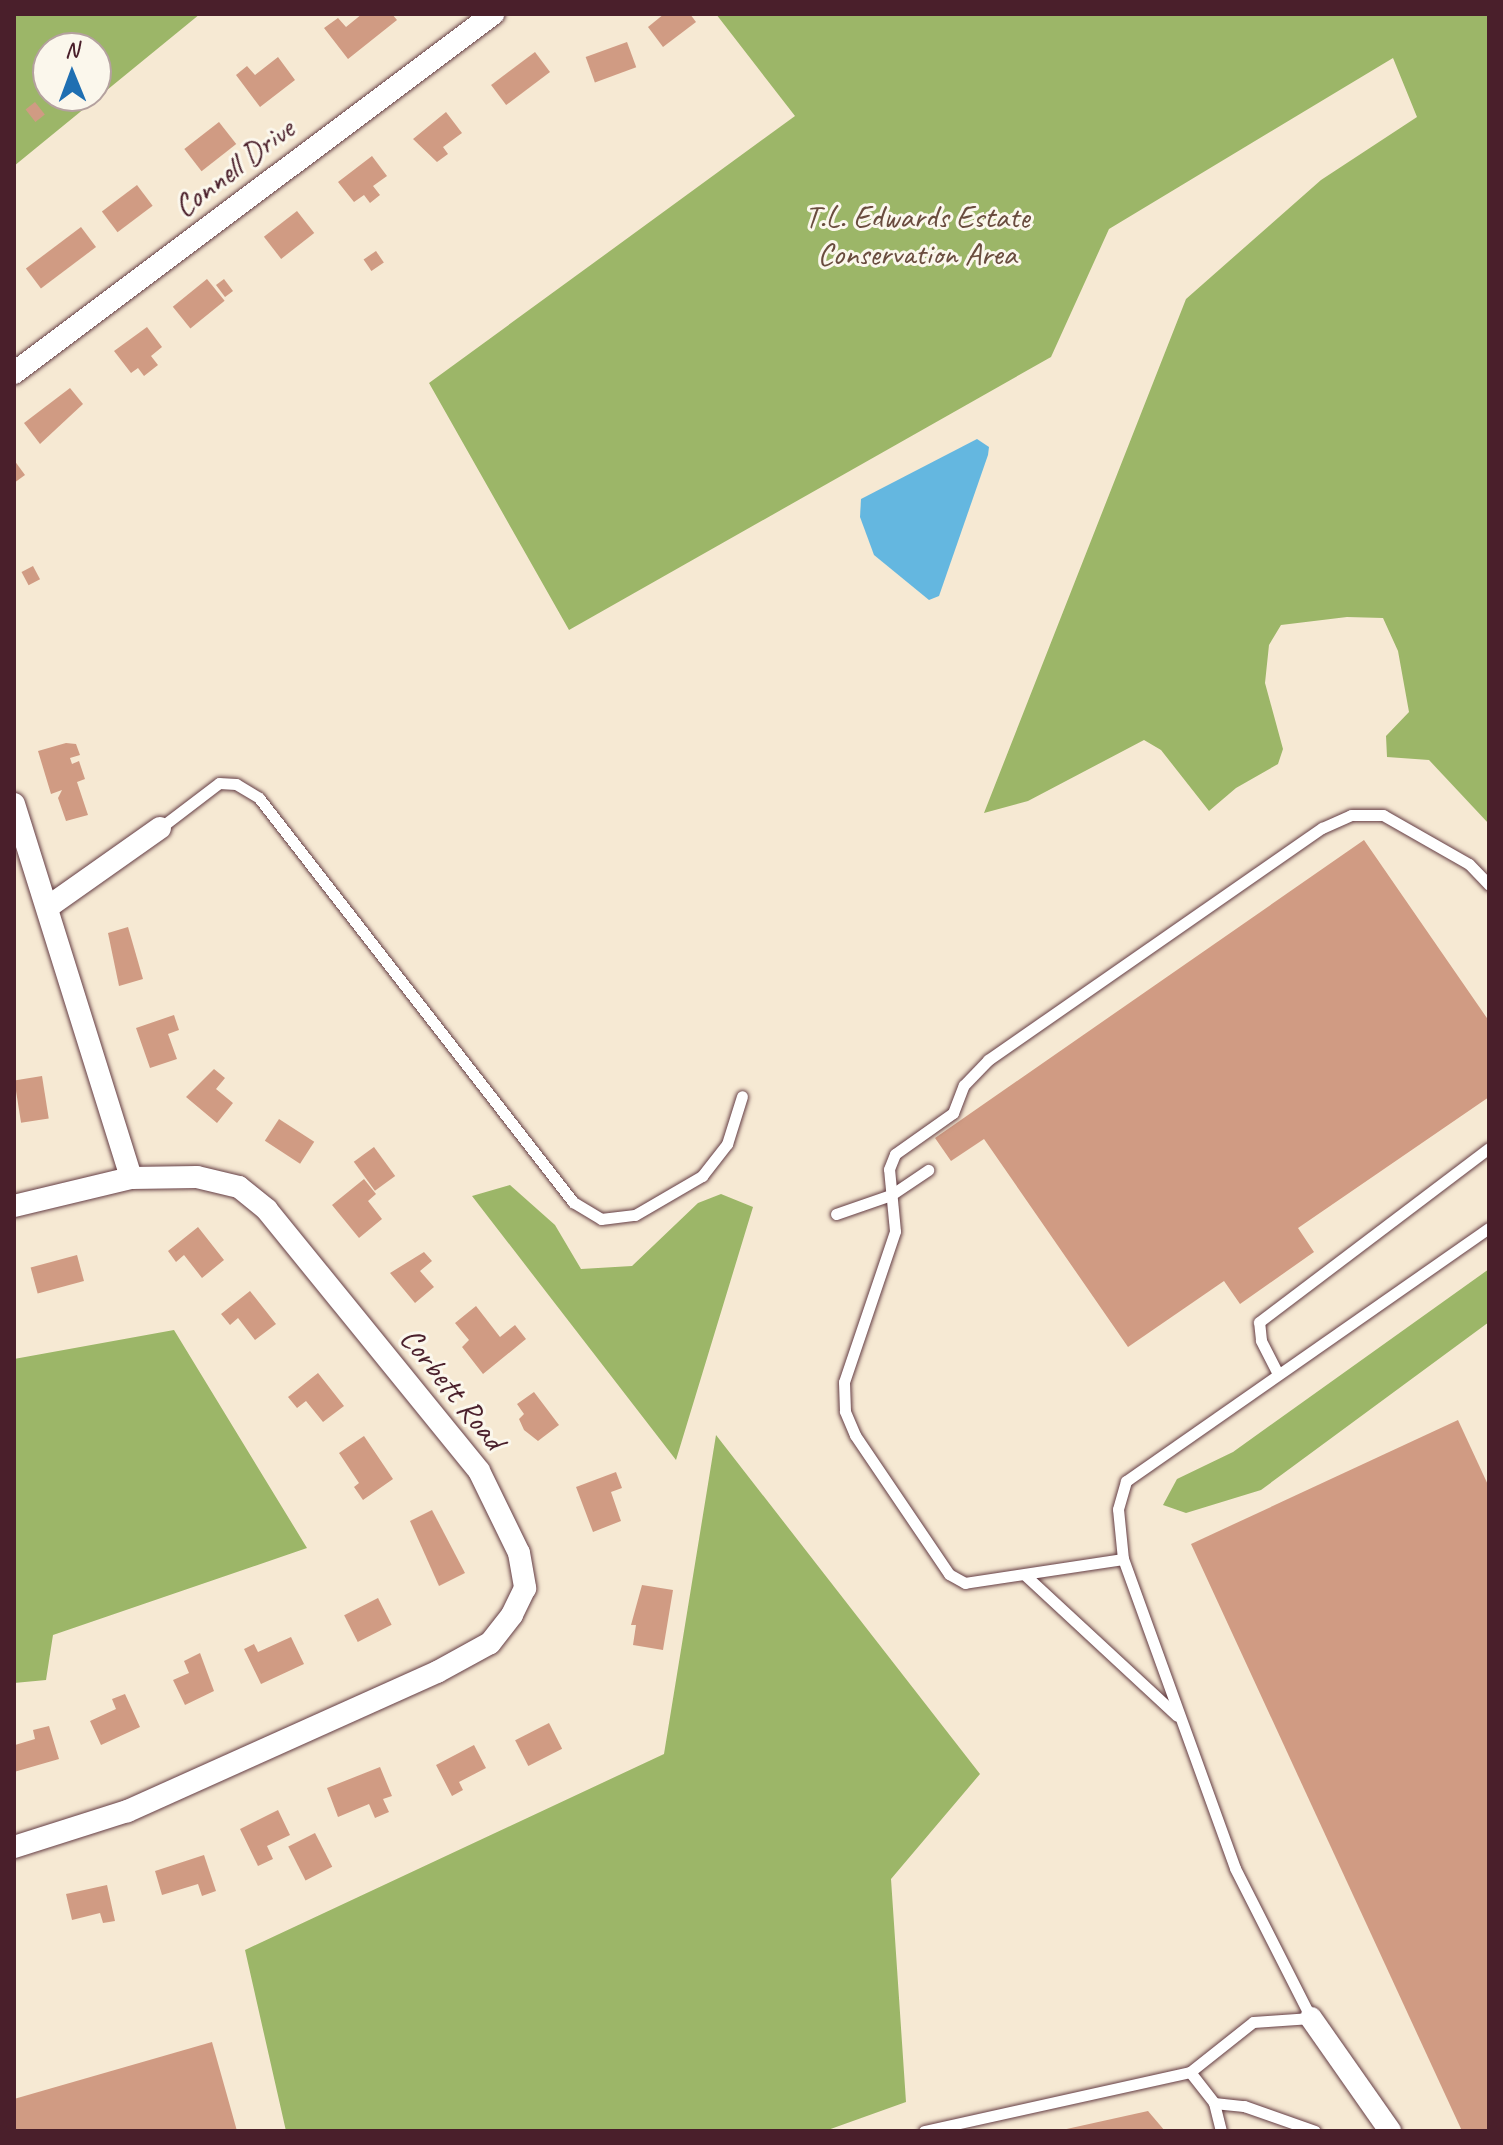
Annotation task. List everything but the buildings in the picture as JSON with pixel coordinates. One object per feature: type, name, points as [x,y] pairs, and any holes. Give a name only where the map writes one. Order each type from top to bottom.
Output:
[{"type":"street","name":"Connell Drive","points":[[14,373],[493,14]]},
{"type":"street","points":[[14,804],[131,1178]]},
{"type":"street","points":[[48,907],[160,828]]},
{"type":"street","name":"Corbett Road","points":[[14,1206],[131,1178],[197,1177],[239,1187],[267,1210],[479,1471],[515,1542],[525,1588],[512,1615],[490,1643],[437,1672],[127,1811],[14,1847]]},
{"type":"street","points":[[1311,2018],[1390,2131]]},
{"type":"lane","points":[[160,828],[219,783],[236,784],[259,798],[573,1202],[601,1219],[635,1215],[702,1176],[727,1144],[742,1096]]},
{"type":"lane","points":[[1123,1559],[965,1583],[949,1574],[855,1435],[845,1411],[844,1382],[895,1231],[889,1169],[895,1154],[953,1113],[964,1085],[988,1060],[1322,828],[1351,815],[1383,815],[1469,864],[1489,885]]},
{"type":"lane","points":[[1278,1374],[1261,1340],[1259,1322],[1489,1148]]},
{"type":"lane","points":[[836,1214],[891,1195],[928,1170]]},
{"type":"lane","points":[[924,2131],[1190,2072],[1253,2022],[1311,2018],[1235,1868],[1123,1559],[1118,1509],[1126,1481],[1489,1228]]},
{"type":"lane","points":[[1025,1575],[1180,1719]]},
{"type":"lane","points":[[1190,2072],[1214,2103],[1221,2131]]},
{"type":"lane","points":[[1214,2103],[1244,2106],[1315,2131]]},
{"type":"green space","points":[[14,14],[200,14],[112,86],[112,32],[32,32],[32,112],[80,112],[14,166]]},
{"type":"green space","name":"T.L. Edwards Estate Conservation Area","points":[[716,14],[1489,14],[1489,824],[1429,760],[1387,757],[1386,736],[1409,712],[1398,651],[1383,618],[1347,617],[1281,625],[1269,645],[1265,683],[1283,749],[1278,764],[1236,788],[1209,811],[1161,750],[1144,740],[1028,801],[984,813],[1186,299],[1321,180],[1417,117],[1393,58],[1109,229],[1051,357],[569,630],[429,383],[795,116]]},
{"type":"green space","points":[[510,1185],[555,1225],[581,1269],[632,1266],[698,1203],[721,1194],[753,1207],[676,1460],[472,1196]]},
{"type":"green space","points":[[1489,1269],[1489,1322],[1261,1490],[1186,1513],[1163,1505],[1177,1479],[1233,1452]]},
{"type":"green space","points":[[174,1330],[307,1548],[53,1635],[46,1680],[14,1683],[14,1359]]},
{"type":"green space","points":[[716,1435],[980,1774],[891,1879],[906,2102],[825,2131],[286,2131],[245,1950],[664,1754]]},
{"type":"water","points":[[977,439],[989,447],[988,455],[939,596],[929,600],[874,555],[860,517],[861,499]]}]
